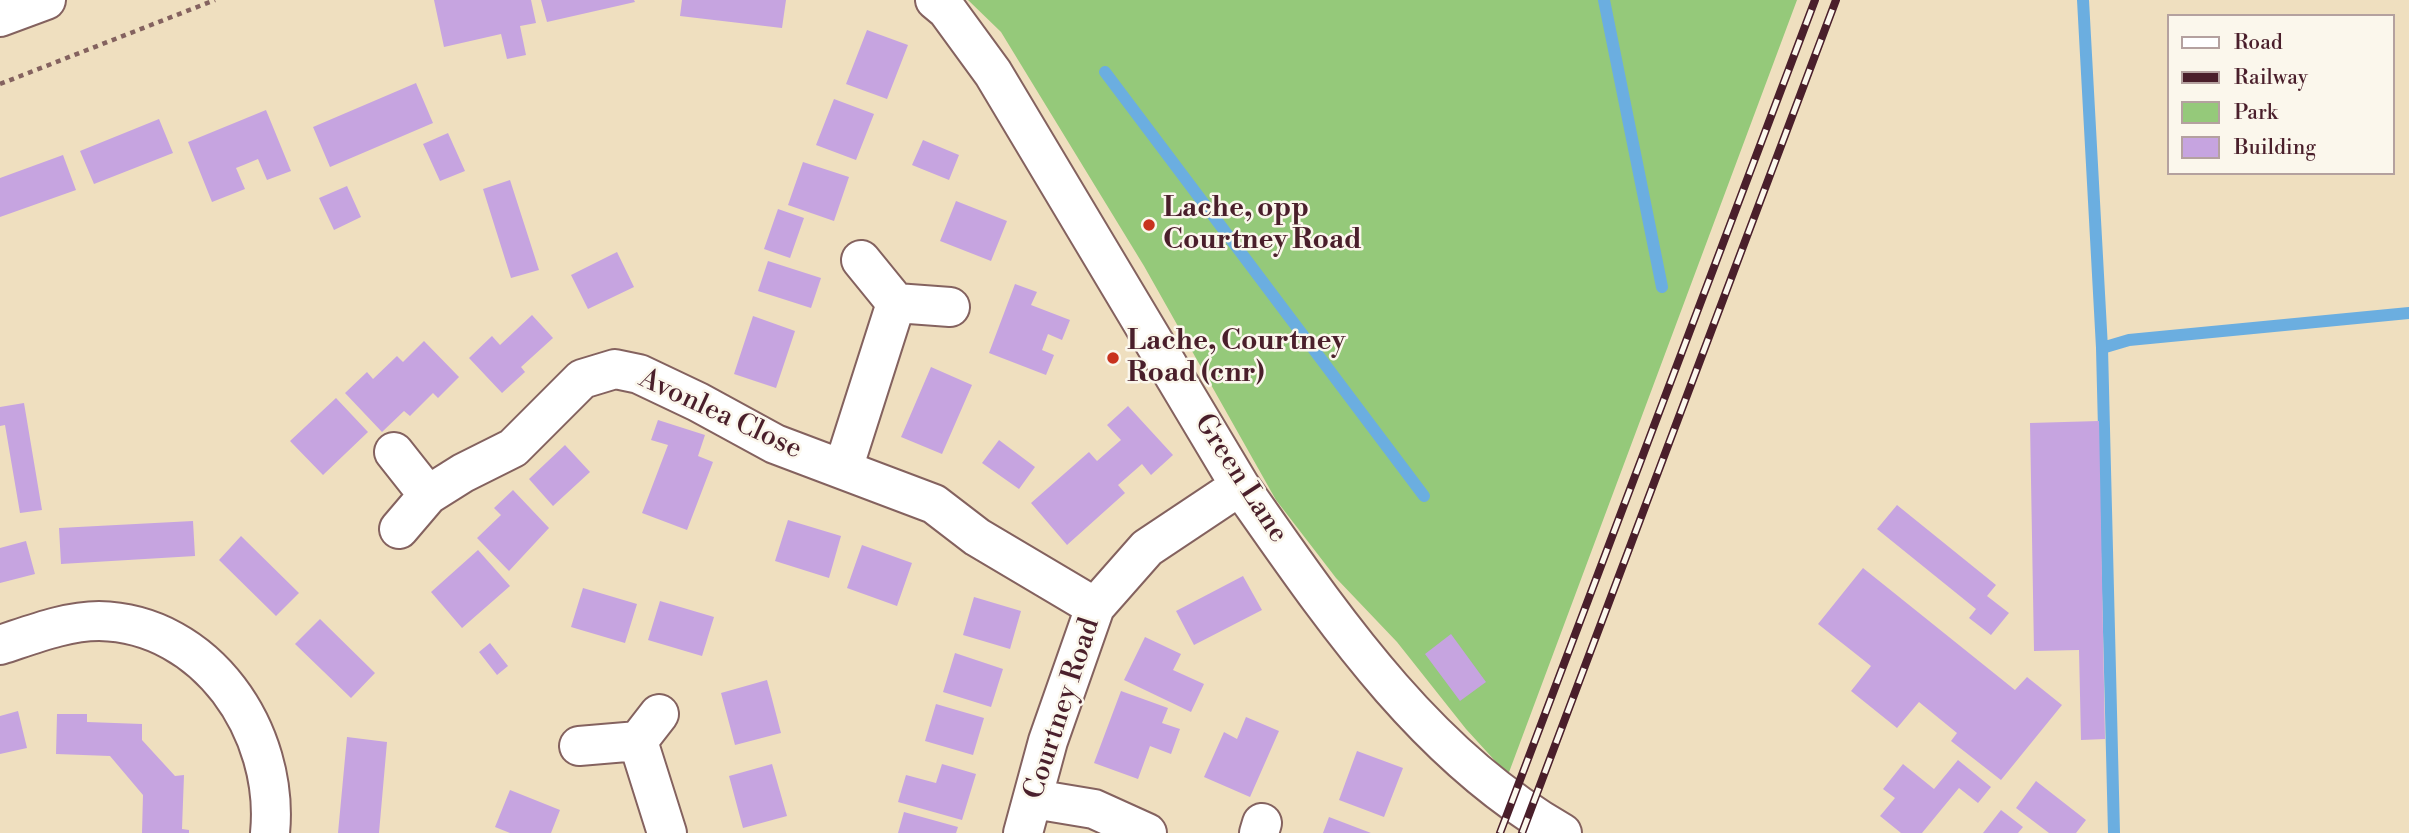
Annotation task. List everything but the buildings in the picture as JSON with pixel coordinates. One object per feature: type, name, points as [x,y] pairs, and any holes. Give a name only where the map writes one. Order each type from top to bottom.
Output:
[{"type":"street","points":[[0,17],[46,0]]},
{"type":"street","name":"Green Lane","points":[[935,0],[947,10],[993,73],[1240,486],[1399,699],[1476,771],[1529,814],[1562,833]]},
{"type":"street","points":[[861,260],[896,303],[950,307]]},
{"type":"street","points":[[843,469],[896,303]]},
{"type":"street","name":"Avonlea Close","points":[[398,529],[428,495],[463,473],[513,448],[582,379],[615,369],[639,374],[775,444],[934,504],[977,537],[1095,607]]},
{"type":"street","points":[[394,452],[428,495]]},
{"type":"street","name":"Courtney Road","points":[[1029,816],[1048,741],[1095,607],[1147,548],[1240,486]]},
{"type":"street","points":[[0,645],[46,630],[98,621],[153,630],[193,653],[236,697],[262,748],[273,802],[270,833]]},
{"type":"street","points":[[579,746],[648,728],[667,833]]},
{"type":"street","points":[[1029,816],[1094,809],[1147,833]]},
{"type":"path","points":[[0,84],[215,0]]},
{"type":"green space","points":[[968,0],[1797,0],[1508,775],[1466,729],[1397,642],[1336,578],[1276,500],[1144,266],[1001,32]]},
{"type":"waterway","points":[[1604,0],[1662,287]]},
{"type":"waterway","points":[[2083,0],[2102,348],[2114,833]]},
{"type":"waterway","points":[[1105,72],[1424,496]]},
{"type":"waterway","points":[[2102,348],[2129,340],[2409,313]]},
{"type":"railway","points":[[1500,833],[1815,0]]},
{"type":"railway","points":[[1522,833],[1836,0]]},
{"type":"place","name":"Lache, opp Courtney Road","points":[[1149,225]]},
{"type":"place","name":"Lache, Courtney Road (cnr)","points":[[1113,358]]}]
